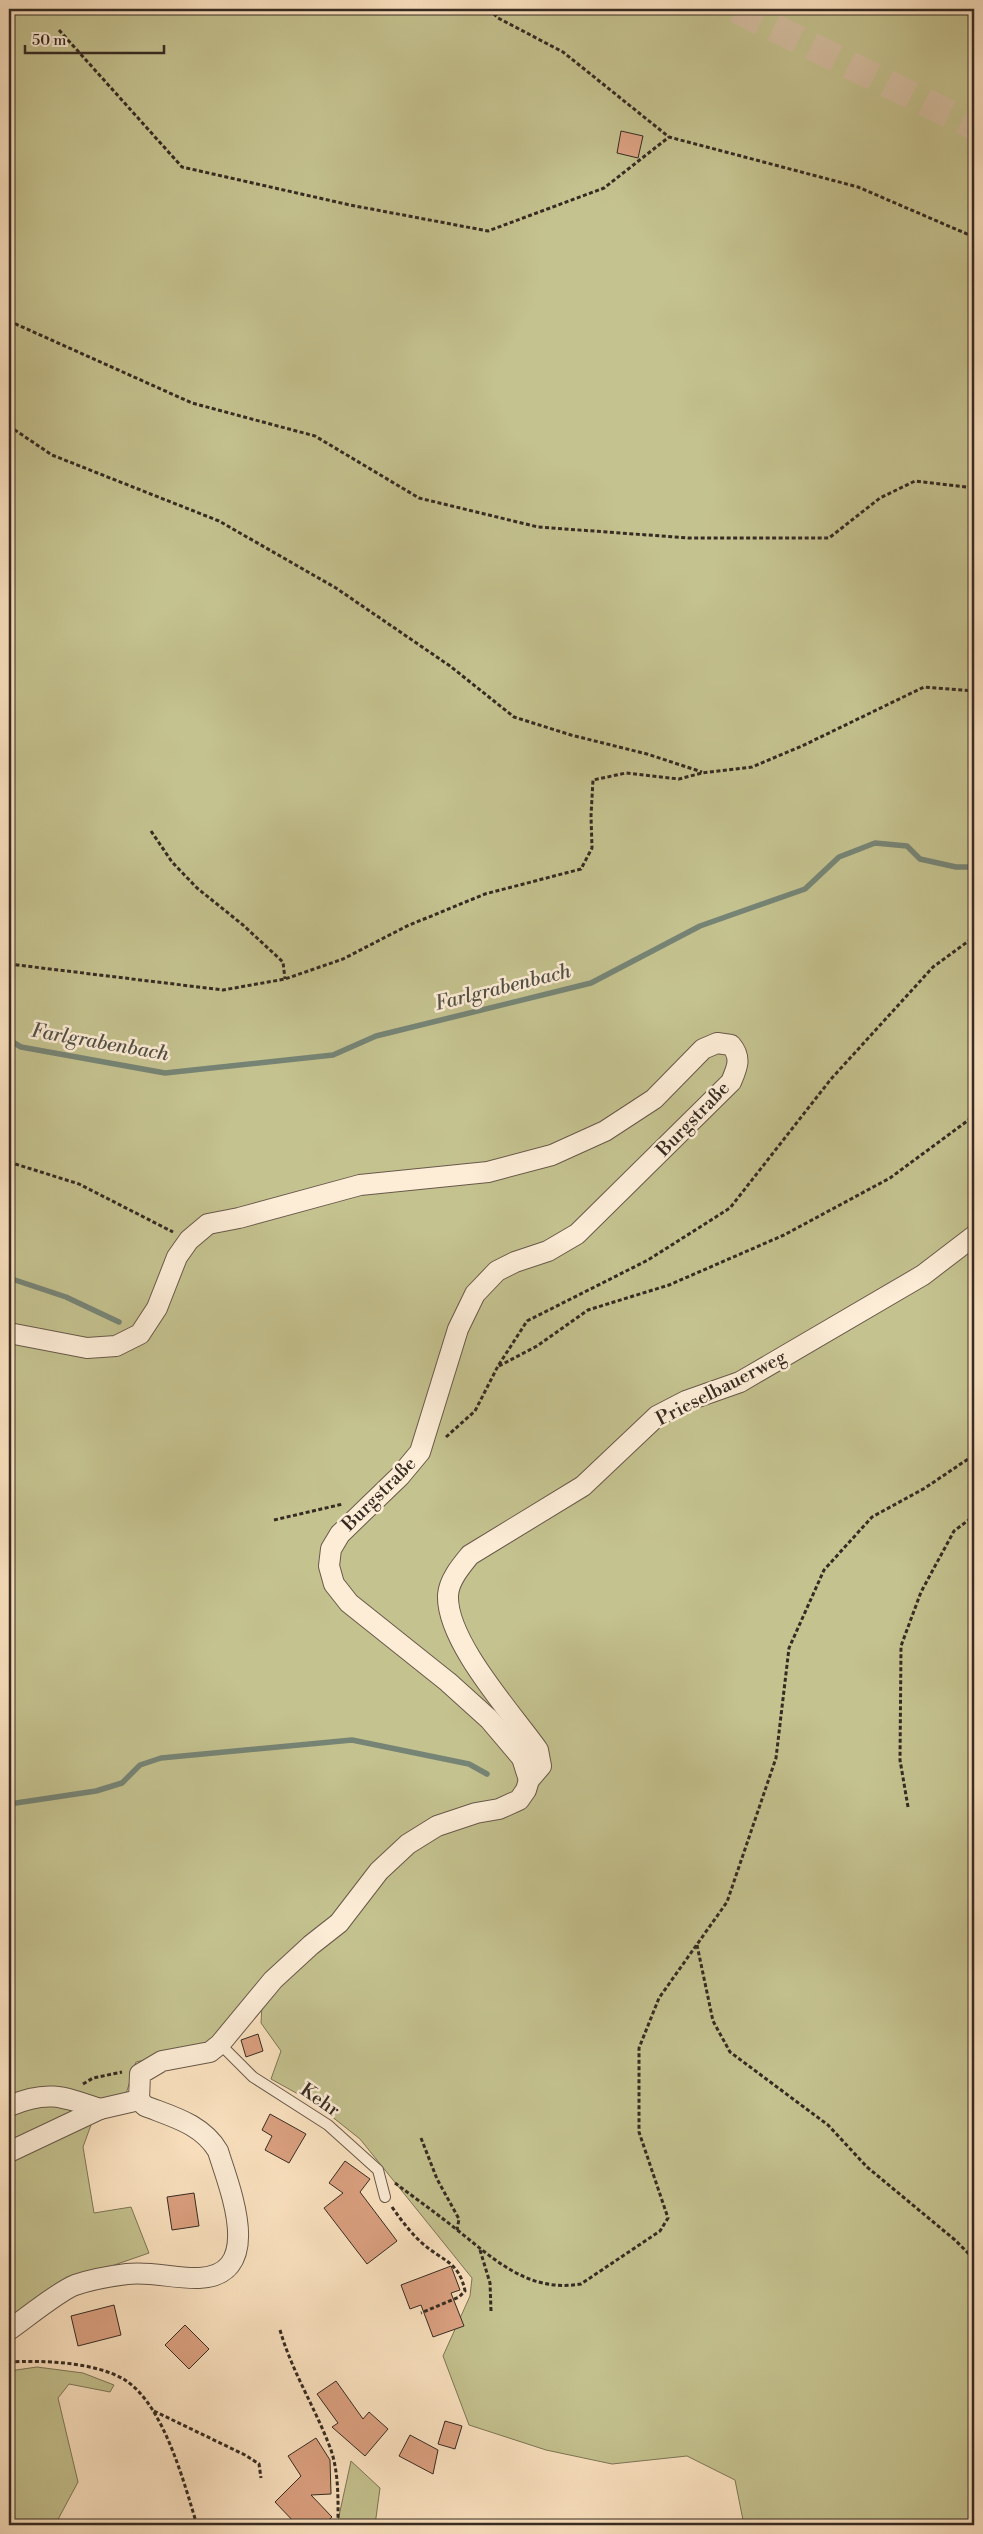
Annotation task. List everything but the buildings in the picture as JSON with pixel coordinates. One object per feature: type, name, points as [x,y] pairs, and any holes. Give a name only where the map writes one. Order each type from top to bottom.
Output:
[{"type":"street","name":"Burgstraße","points":[[9,1332],[87,1348],[116,1346],[140,1334],[156,1308],[177,1257],[189,1240],[208,1224],[238,1218],[360,1185],[488,1172],[552,1155],[605,1131],[654,1099],[703,1049],[717,1043],[731,1045],[738,1053],[738,1065],[730,1082],[578,1234],[548,1251],[515,1262],[497,1271],[475,1294],[458,1329],[420,1452],[400,1476],[340,1534],[331,1549],[329,1566],[334,1584],[348,1603],[448,1682],[489,1719],[522,1758],[529,1780]]},
{"type":"street","name":"Prieselbauerweg","points":[[220,2044],[273,1980],[311,1945],[340,1923],[379,1870],[408,1844],[437,1826],[476,1813],[499,1809],[519,1800],[526,1790],[529,1780],[541,1766],[538,1750],[472,1660],[449,1616],[448,1593],[458,1569],[470,1555],[583,1486],[657,1416],[686,1401],[740,1382],[923,1275],[974,1236]]},
{"type":"street","points":[[9,2330],[74,2286],[126,2274],[150,2273],[188,2278],[212,2276],[222,2271],[235,2255],[239,2233],[237,2214],[218,2151],[213,2142],[194,2125],[145,2106],[140,2100],[140,2074],[162,2061],[210,2052],[220,2044]]},
{"type":"street","points":[[9,2106],[31,2097],[64,2097],[100,2109]]},
{"type":"street","points":[[9,2152],[100,2109],[140,2100]]},
{"type":"lane","name":"Kehr","points":[[220,2044],[253,2077],[328,2125],[378,2170]]},
{"type":"lane","points":[[378,2170],[385,2197]]},
{"type":"path","points":[[489,9],[498,18],[563,52],[669,138],[858,187],[974,237]]},
{"type":"path","points":[[59,30],[182,167],[350,205],[488,231],[604,188],[669,138]]},
{"type":"path","points":[[9,321],[192,403],[315,436],[419,498],[538,527],[689,538],[829,538],[880,498],[915,481],[974,488]]},
{"type":"path","points":[[9,426],[52,455],[219,521],[336,588],[450,666],[514,717],[571,735],[648,754],[702,772]]},
{"type":"path","points":[[9,964],[223,990],[285,979],[343,959],[407,926],[485,894],[581,869],[592,848],[593,780],[626,773],[680,779],[702,772],[752,767],[802,746],[924,687],[974,691]]},
{"type":"path","points":[[151,831],[172,862],[197,888],[243,924],[283,962],[285,979]]},
{"type":"path","points":[[420,1452],[436,1445],[475,1412],[498,1366],[527,1321],[648,1260],[730,1208],[831,1079],[933,967],[974,938]]},
{"type":"path","points":[[498,1366],[537,1346],[588,1310],[669,1285],[784,1235],[890,1178],[974,1116]]},
{"type":"path","points":[[9,1162],[79,1184],[189,1240]]},
{"type":"path","points":[[378,2170],[501,2266],[545,2285],[566,2286],[581,2284],[660,2231],[668,2218],[639,2132],[639,2048],[659,1998],[727,1902],[776,1758],[789,1648],[824,1570],[872,1517],[925,1488],[974,1455]]},
{"type":"path","points":[[274,1520],[345,1504]]},
{"type":"path","points":[[908,1807],[900,1760],[901,1646],[920,1592],[954,1531],[974,1516]]},
{"type":"path","points":[[697,1944],[712,2021],[730,2052],[828,2125],[867,2167],[955,2240],[974,2259]]},
{"type":"path","points":[[64,2097],[93,2078],[124,2072],[140,2074]]},
{"type":"path","points":[[421,2138],[437,2179],[459,2219],[457,2230]]},
{"type":"path","points":[[385,2197],[406,2227],[423,2244],[456,2266],[463,2281],[465,2291],[459,2297],[421,2313]]},
{"type":"path","points":[[480,2249],[490,2283],[491,2311]]},
{"type":"path","points":[[280,2330],[287,2352],[305,2388],[331,2450],[338,2486],[338,2525]]},
{"type":"path","points":[[9,2362],[69,2364],[108,2372],[126,2381],[154,2410],[245,2455],[259,2464],[261,2478]]},
{"type":"path","points":[[154,2410],[176,2460],[197,2525]]},
{"type":"shaded area","points":[[9,9],[974,9],[974,2525],[744,2525],[735,2480],[687,2456],[612,2464],[546,2450],[469,2425],[443,2356],[470,2296],[472,2278],[360,2139],[316,2104],[271,2079],[281,2051],[261,2023],[262,2005],[280,1983],[344,1927],[373,1888],[409,1851],[439,1831],[515,1809],[527,1799],[543,1764],[543,1748],[528,1722],[493,1679],[455,1616],[455,1595],[462,1572],[447,1573],[440,1591],[444,1612],[457,1650],[523,1740],[530,1755],[530,1764],[517,1789],[503,1801],[462,1809],[429,1823],[396,1844],[362,1879],[327,1924],[297,1946],[263,1979],[222,2031],[200,2047],[136,2062],[125,2097],[99,2103],[83,2147],[94,2213],[131,2207],[149,2253],[74,2279],[9,2327]]},
{"type":"shaded area","points":[[37,2367],[83,2373],[114,2385],[110,2392],[69,2384],[58,2398],[78,2482],[55,2525],[9,2525],[9,2371]]},
{"type":"shaded area","points":[[351,2461],[380,2488],[375,2525],[337,2525]]},
{"type":"waterway","name":"Farlgrabenbach","points":[[9,1040],[21,1047],[165,1073],[333,1055],[376,1036],[591,983],[700,926],[805,889],[839,857],[875,843],[907,846],[920,859],[956,867],[974,867]]},
{"type":"waterway","points":[[9,1278],[66,1297],[119,1322]]},
{"type":"waterway","points":[[16,1803],[96,1791],[122,1783],[140,1765],[161,1758],[352,1740],[469,1764],[487,1774]]},
{"type":"tunnel","points":[[736,9],[974,126]]}]
